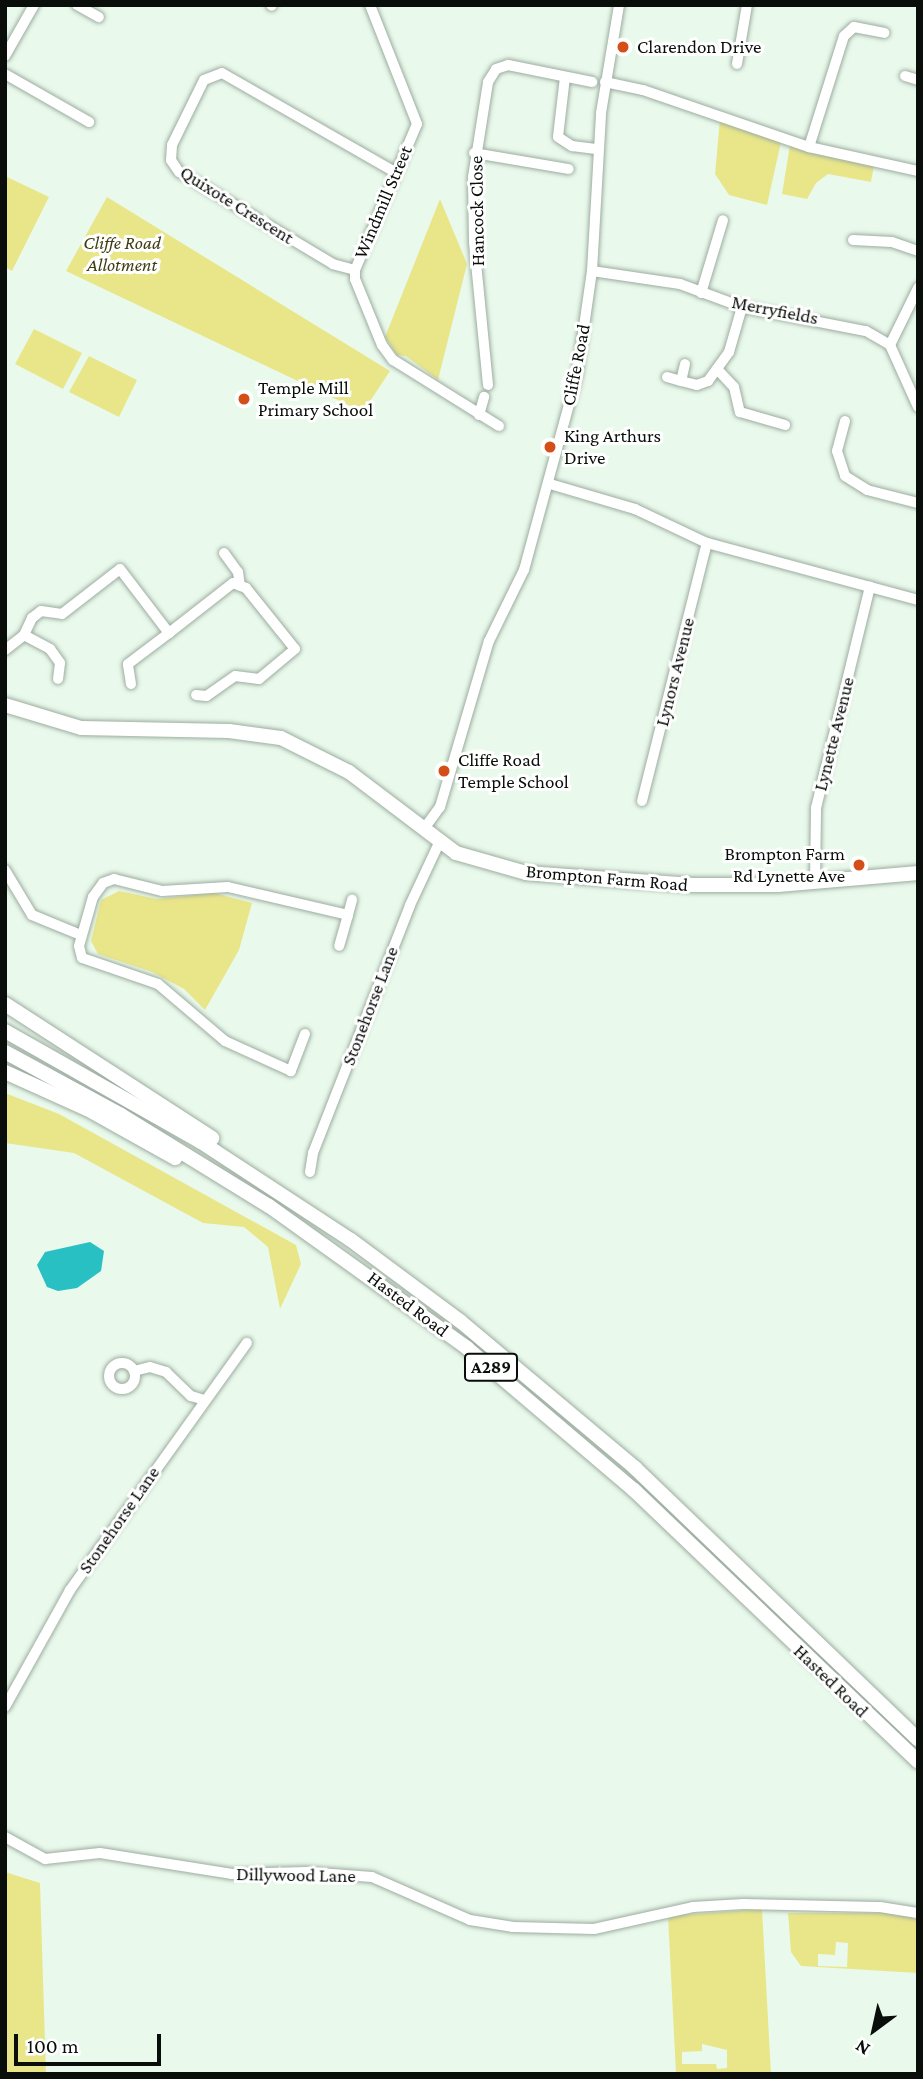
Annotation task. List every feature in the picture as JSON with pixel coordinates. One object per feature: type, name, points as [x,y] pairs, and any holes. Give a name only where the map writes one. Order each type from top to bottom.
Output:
[{"type":"main road","points":[[5,705],[81,728],[229,731],[281,738],[340,766],[418,825],[426,826],[439,844]]},
{"type":"main road","name":"Brompton Farm Road","points":[[439,844],[477,861],[579,880],[693,886],[815,882],[918,873]]},
{"type":"main road","points":[[5,1004],[250,1163],[351,1240]]},
{"type":"main road","name":"Hasted Road","points":[[5,1031],[201,1142],[351,1240],[510,1360],[635,1468],[918,1739]]},
{"type":"main road","name":"Hasted Road","points":[[5,1052],[121,1115],[316,1238],[416,1308],[573,1436],[918,1761]]},
{"type":"main road","points":[[5,1072],[87,1109],[316,1238]]},
{"type":"street","points":[[5,56],[34,5]]},
{"type":"street","points":[[77,5],[99,17]]},
{"type":"street","name":"Windmill Street","points":[[370,5],[416,119],[355,270],[382,345],[393,360],[499,426]]},
{"type":"street","name":"Cliffe Road","points":[[426,826],[440,807],[489,641],[524,570],[550,484],[577,375],[592,271],[598,149],[605,82],[619,5]]},
{"type":"street","points":[[737,64],[747,5]]},
{"type":"street","points":[[810,148],[844,36],[854,27],[884,33]]},
{"type":"street","name":"Hancock Close","points":[[488,385],[474,242],[474,153],[488,82],[496,69],[508,65],[592,82]]},
{"type":"street","name":"Quixote Crescent","points":[[355,270],[333,264],[179,172],[171,160],[173,145],[204,80],[222,73],[394,172]]},
{"type":"street","points":[[5,74],[89,122]]},
{"type":"street","points":[[905,76],[918,80]]},
{"type":"street","points":[[565,77],[558,137],[572,146],[598,149]]},
{"type":"street","points":[[605,82],[643,90],[810,148],[918,171]]},
{"type":"street","points":[[474,153],[569,169]]},
{"type":"street","points":[[701,293],[723,220]]},
{"type":"street","points":[[853,240],[892,242],[918,251]]},
{"type":"street","name":"Merryfields","points":[[592,271],[651,277],[742,307],[866,331],[890,345]]},
{"type":"street","points":[[918,288],[915,303],[890,345],[918,407]]},
{"type":"street","points":[[667,377],[704,384],[729,352],[742,307]]},
{"type":"street","points":[[681,381],[685,364]]},
{"type":"street","points":[[718,369],[734,387],[740,412],[785,425]]},
{"type":"street","points":[[479,415],[484,397]]},
{"type":"street","points":[[845,421],[837,451],[845,476],[867,490],[918,503]]},
{"type":"street","points":[[550,484],[635,509],[707,543],[918,600]]},
{"type":"street","name":"Lynors Avenue","points":[[642,801],[707,543]]},
{"type":"street","points":[[225,553],[238,572],[240,586]]},
{"type":"street","points":[[5,650],[24,635],[32,618],[41,611],[62,614],[120,569],[169,633]]},
{"type":"street","points":[[131,684],[128,664],[233,583],[240,586],[295,649],[259,679],[235,676],[206,696],[195,695]]},
{"type":"street","name":"Lynette Avenue","points":[[815,882],[816,808],[870,587]]},
{"type":"street","points":[[24,635],[50,649],[60,663],[58,679]]},
{"type":"street","points":[[259,679],[260,693]]},
{"type":"street","name":"Stonehorse Lane","points":[[310,1172],[313,1153],[405,917],[439,844]]},
{"type":"street","points":[[5,870],[32,915],[81,936]]},
{"type":"street","points":[[305,1034],[291,1071],[248,1054],[221,1039],[163,987],[82,958],[81,936],[95,894],[114,879],[162,891],[223,886],[348,915]]},
{"type":"street","points":[[339,946],[352,900]]},
{"type":"street","name":"Stonehorse Lane","points":[[5,1707],[71,1590],[247,1343]]},
{"type":"street","points":[[134,1371],[150,1367],[166,1371],[191,1396],[204,1400]]},
{"type":"street","name":"Dillywood Lane","points":[[5,1837],[45,1858],[100,1853],[232,1874],[306,1872],[372,1877],[470,1920],[513,1927],[594,1929],[693,1906],[743,1904],[880,1907],[918,1913]]},
{"type":"green space","points":[[720,119],[781,142],[767,205],[729,195],[715,174]]},
{"type":"green space","points":[[790,145],[874,165],[871,182],[828,174],[816,183],[807,199],[782,194]]},
{"type":"green space","points":[[5,176],[49,197],[12,271],[5,267]]},
{"type":"green space","name":"Cliffe Road Allotment","points":[[107,197],[390,371],[363,412],[66,271]]},
{"type":"green space","points":[[440,199],[467,264],[438,380],[406,356],[397,355],[385,337]]},
{"type":"green space","points":[[34,329],[82,353],[63,389],[15,364]]},
{"type":"green space","points":[[89,356],[137,380],[119,417],[69,392]]},
{"type":"green space","points":[[119,891],[157,899],[214,893],[252,903],[239,950],[205,1010],[184,989],[152,972],[98,954],[91,941],[101,900]]},
{"type":"green space","points":[[5,1093],[59,1114],[296,1245],[301,1264],[280,1309],[268,1247],[244,1227],[203,1223],[74,1153],[5,1143]]},
{"type":"green space","points":[[5,1872],[40,1883],[46,2074],[5,2074]]},
{"type":"green space","points":[[762,1909],[771,2074],[676,2074],[668,1916]],"holes":[[[702,2044],[727,2050],[727,2068],[717,2069],[716,2064],[682,2064],[682,2052],[702,2051]]]},
{"type":"green space","points":[[788,1913],[897,1913],[917,1919],[918,1973],[801,1966],[791,1952]],"holes":[[[836,1942],[848,1943],[847,1967],[818,1966],[818,1954],[835,1955]]]},
{"type":"water","points":[[90,1242],[104,1251],[101,1271],[77,1288],[58,1291],[47,1287],[37,1265],[45,1252]]},
{"type":"place","name":"Clarendon Drive","points":[[623,47]]},
{"type":"place","name":"Temple Mill Primary School","points":[[244,399]]},
{"type":"place","name":"King Arthurs Drive","points":[[550,447]]},
{"type":"place","name":"Cliffe Road Temple School","points":[[444,771]]},
{"type":"place","name":"Brompton Farm Rd Lynette Ave","points":[[859,865]]}]
